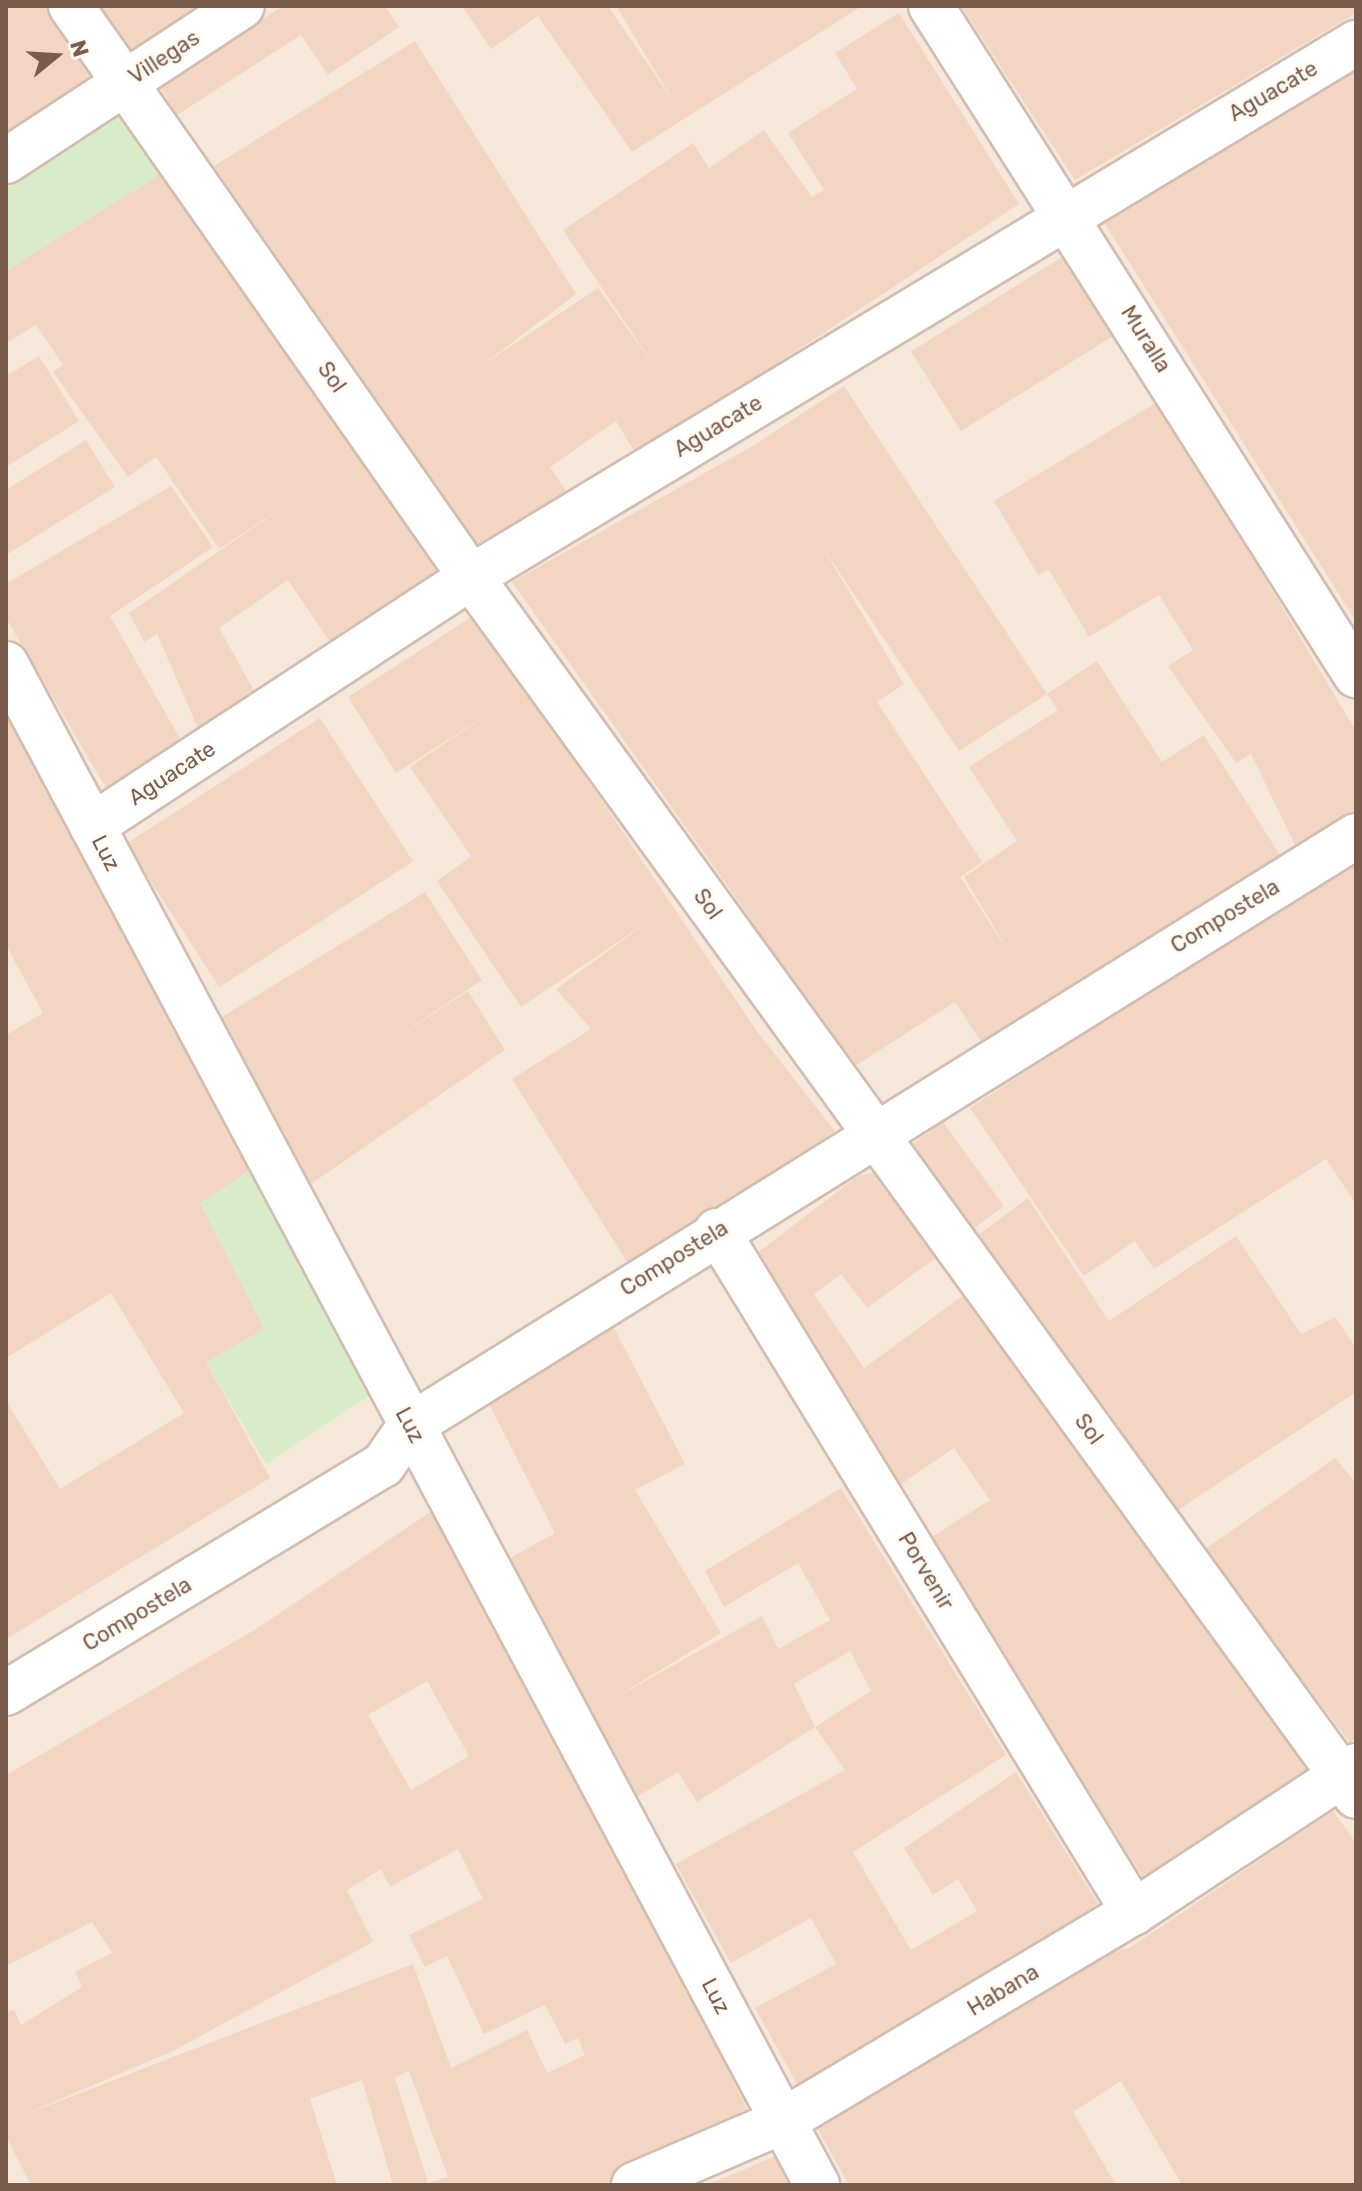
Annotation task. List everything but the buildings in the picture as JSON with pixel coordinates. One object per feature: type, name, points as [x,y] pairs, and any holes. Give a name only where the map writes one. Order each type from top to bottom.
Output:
[{"type":"street","name":"Sol","points":[[71,6],[471,577],[873,1131],[1351,1779]]},
{"type":"street","name":"Villegas","points":[[6,161],[242,6]]},
{"type":"street","name":"Muralla","points":[[931,6],[1067,213],[1356,675]]},
{"type":"street","name":"Aguacate","points":[[92,826],[471,577],[1067,213],[1356,43]]},
{"type":"street","name":"Luz","points":[[6,664],[817,2185]]},
{"type":"street","name":"Compostela","points":[[6,1693],[383,1465],[410,1426],[873,1131],[1356,836]]},
{"type":"street","name":"Porvenir","points":[[717,1231],[1134,1912]]},
{"type":"street","name":"Habana","points":[[634,2185],[783,2121],[1351,1779]]},
{"type":"shaded area","points":[[6,6],[1356,6],[1356,2185],[6,2185]]},
{"type":"green space","points":[[131,108],[170,168],[6,271],[6,187]]},
{"type":"green space","points":[[252,1169],[369,1396],[266,1464],[206,1362],[264,1329],[200,1203]]}]
